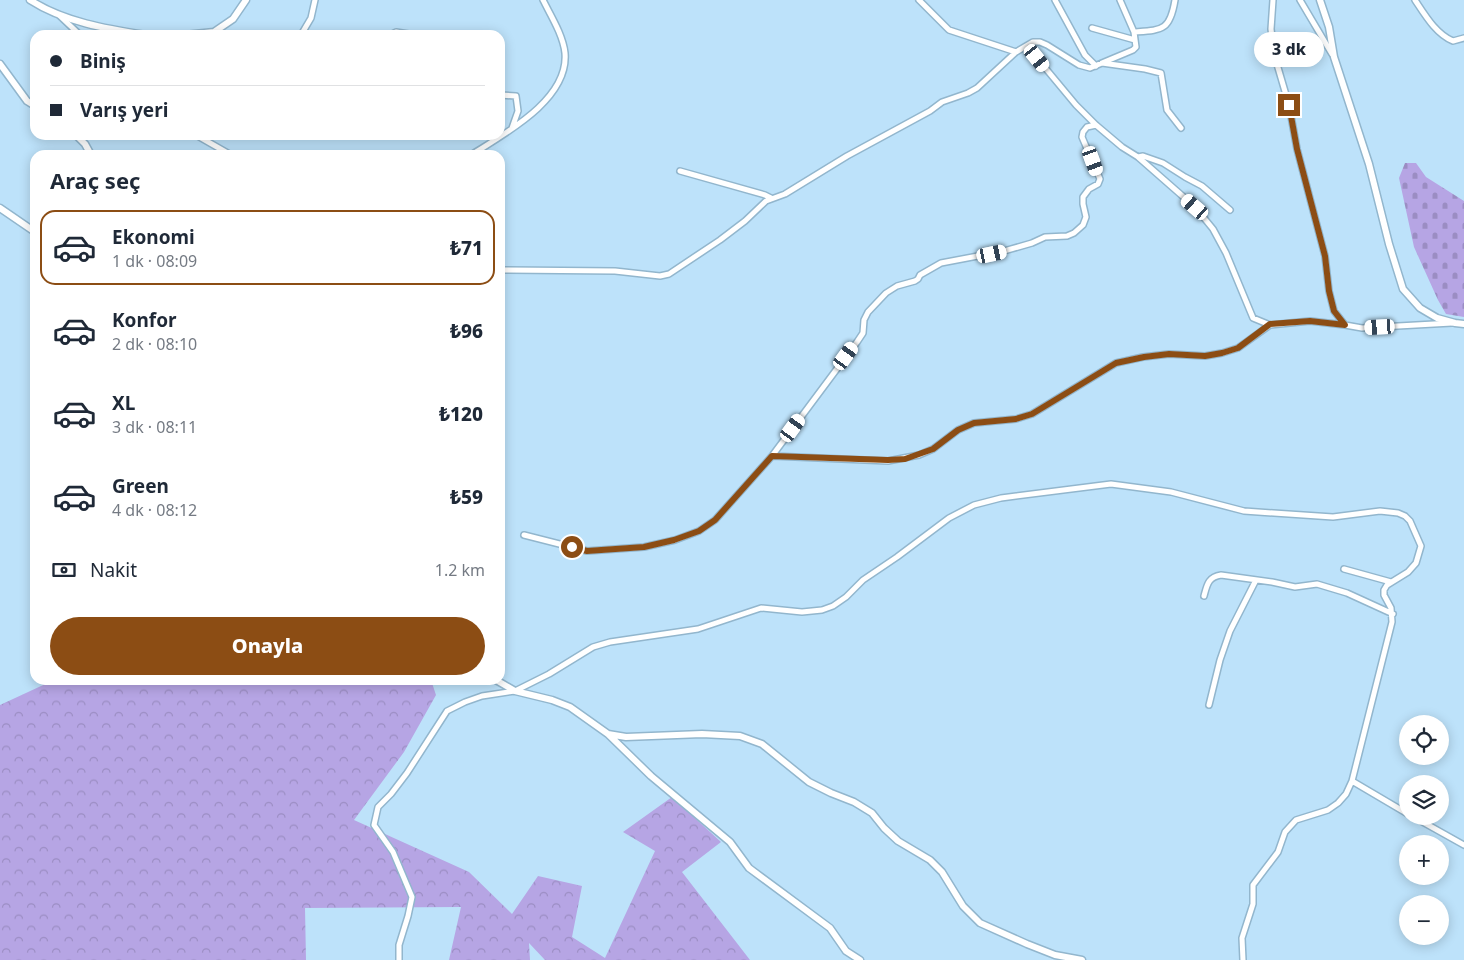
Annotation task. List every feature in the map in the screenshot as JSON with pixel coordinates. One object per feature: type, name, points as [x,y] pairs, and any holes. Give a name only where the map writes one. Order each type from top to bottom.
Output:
[{"type":"street","points":[[30,0],[60,16],[116,30]]},
{"type":"street","points":[[217,30],[233,19],[246,0]]},
{"type":"street","points":[[304,30],[311,18],[315,0]]},
{"type":"street","points":[[505,133],[536,112],[564,71],[565,52],[555,24],[543,0]]},
{"type":"street","points":[[919,0],[949,30],[1016,52]]},
{"type":"street","points":[[1055,0],[1085,55],[1096,66]]},
{"type":"street","points":[[505,270],[615,270],[660,276],[669,274],[720,240],[771,198],[785,194],[847,156],[930,111],[942,102],[977,88],[1016,52],[1033,42],[1047,45],[1079,65],[1090,68],[1133,50],[1136,47],[1134,32],[1120,0]]},
{"type":"street","points":[[1134,32],[1158,30],[1164,27],[1168,22],[1175,0]]},
{"type":"street","points":[[1273,0],[1271,29],[1274,54],[1289,105],[1297,149],[1325,256],[1329,291],[1334,311],[1345,325]]},
{"type":"street","points":[[1300,0],[1334,57]]},
{"type":"street","points":[[1320,0],[1329,27],[1334,57],[1369,164],[1402,289],[1420,308],[1437,318],[1464,324]]},
{"type":"street","points":[[1415,0],[1444,38],[1453,41],[1464,38]]},
{"type":"street","points":[[60,16],[75,30]]},
{"type":"street","points":[[1092,28],[1135,40]]},
{"type":"street","points":[[1027,46],[1076,105],[1096,125],[1122,147],[1138,157],[1195,207],[1214,229],[1253,318],[1270,324],[1310,321],[1362,328],[1455,323]]},
{"type":"street","points":[[1102,63],[1161,73],[1167,110],[1181,128]]},
{"type":"street","points":[[0,64],[30,103]]},
{"type":"street","points":[[505,95],[516,96],[518,111],[512,129]]},
{"type":"street","points":[[524,536],[587,551],[644,547],[674,540],[699,531],[715,520],[772,456],[857,342],[863,333],[864,320],[868,312],[886,293],[897,286],[915,281],[920,275],[940,263],[1004,251],[1032,243],[1045,236],[1067,236],[1074,233],[1083,224],[1086,217],[1083,196],[1089,189],[1098,184],[1100,179],[1082,137],[1087,127],[1096,125]]},
{"type":"street","points":[[205,140],[222,150]]},
{"type":"street","points":[[479,150],[495,140]]},
{"type":"street","points":[[1138,157],[1144,156],[1163,163],[1202,186],[1230,210]]},
{"type":"street","points":[[680,172],[771,198]]},
{"type":"street","points":[[0,208],[30,229]]},
{"type":"street","points":[[772,456],[888,460],[919,455],[933,449],[958,430],[974,423],[1016,419],[1032,414],[1116,363],[1169,354],[1205,356],[1222,353],[1238,348],[1270,324]]},
{"type":"street","points":[[399,960],[399,945],[412,897],[393,852],[374,825],[378,807],[392,794],[447,711],[482,696],[515,691],[550,674],[593,647],[610,642],[698,629],[761,608],[802,612],[812,612],[827,608],[846,597],[863,580],[949,518],[974,505],[1025,494],[1111,484],[1171,492],[1244,511],[1334,517],[1380,511],[1398,513],[1410,521],[1420,546],[1420,553],[1416,563],[1408,572],[1391,582],[1384,590],[1384,595],[1391,608],[1392,622],[1352,781],[1346,794],[1338,803],[1328,810],[1296,820],[1285,832],[1278,852],[1253,885],[1252,904],[1242,938],[1243,960]]},
{"type":"street","points":[[1344,569],[1391,582]]},
{"type":"street","points":[[1204,596],[1210,580],[1214,576],[1221,575],[1295,588],[1317,584],[1347,593],[1392,614]]},
{"type":"street","points":[[1209,705],[1220,660],[1230,631],[1256,580]]},
{"type":"street","points":[[505,685],[515,691],[552,700],[570,708],[608,734],[651,776],[730,842],[749,868],[830,928],[846,951],[860,960]]},
{"type":"street","points":[[608,734],[626,737],[702,734],[740,736],[762,744],[810,782],[854,802],[872,813],[898,841],[930,860],[942,872],[963,906],[980,923],[1034,947],[1082,960]]},
{"type":"street","points":[[1352,781],[1399,809]]},
{"type":"street","points":[[1428,825],[1464,845]]},
{"type":"green space","points":[[1405,163],[1416,163],[1426,177],[1464,201],[1464,317],[1446,314],[1414,247],[1399,178]]},
{"type":"green space","points":[[43,685],[433,685],[436,695],[404,752],[354,820],[469,872],[512,914],[538,876],[582,886],[572,937],[605,958],[655,851],[623,832],[672,797],[721,842],[682,872],[750,960],[545,960],[529,943],[530,960],[449,960],[461,907],[305,908],[306,960],[0,960],[0,705]]},
{"type":"route","points":[[572,547],[587,551],[644,547],[674,540],[699,531],[715,520],[772,456],[905,459],[933,449],[958,430],[974,423],[1016,419],[1032,414],[1116,363],[1130,359],[1169,354],[1205,356],[1222,353],[1238,348],[1270,324],[1310,321],[1345,325],[1334,311],[1329,291],[1325,256],[1297,149],[1289,105]]}]
